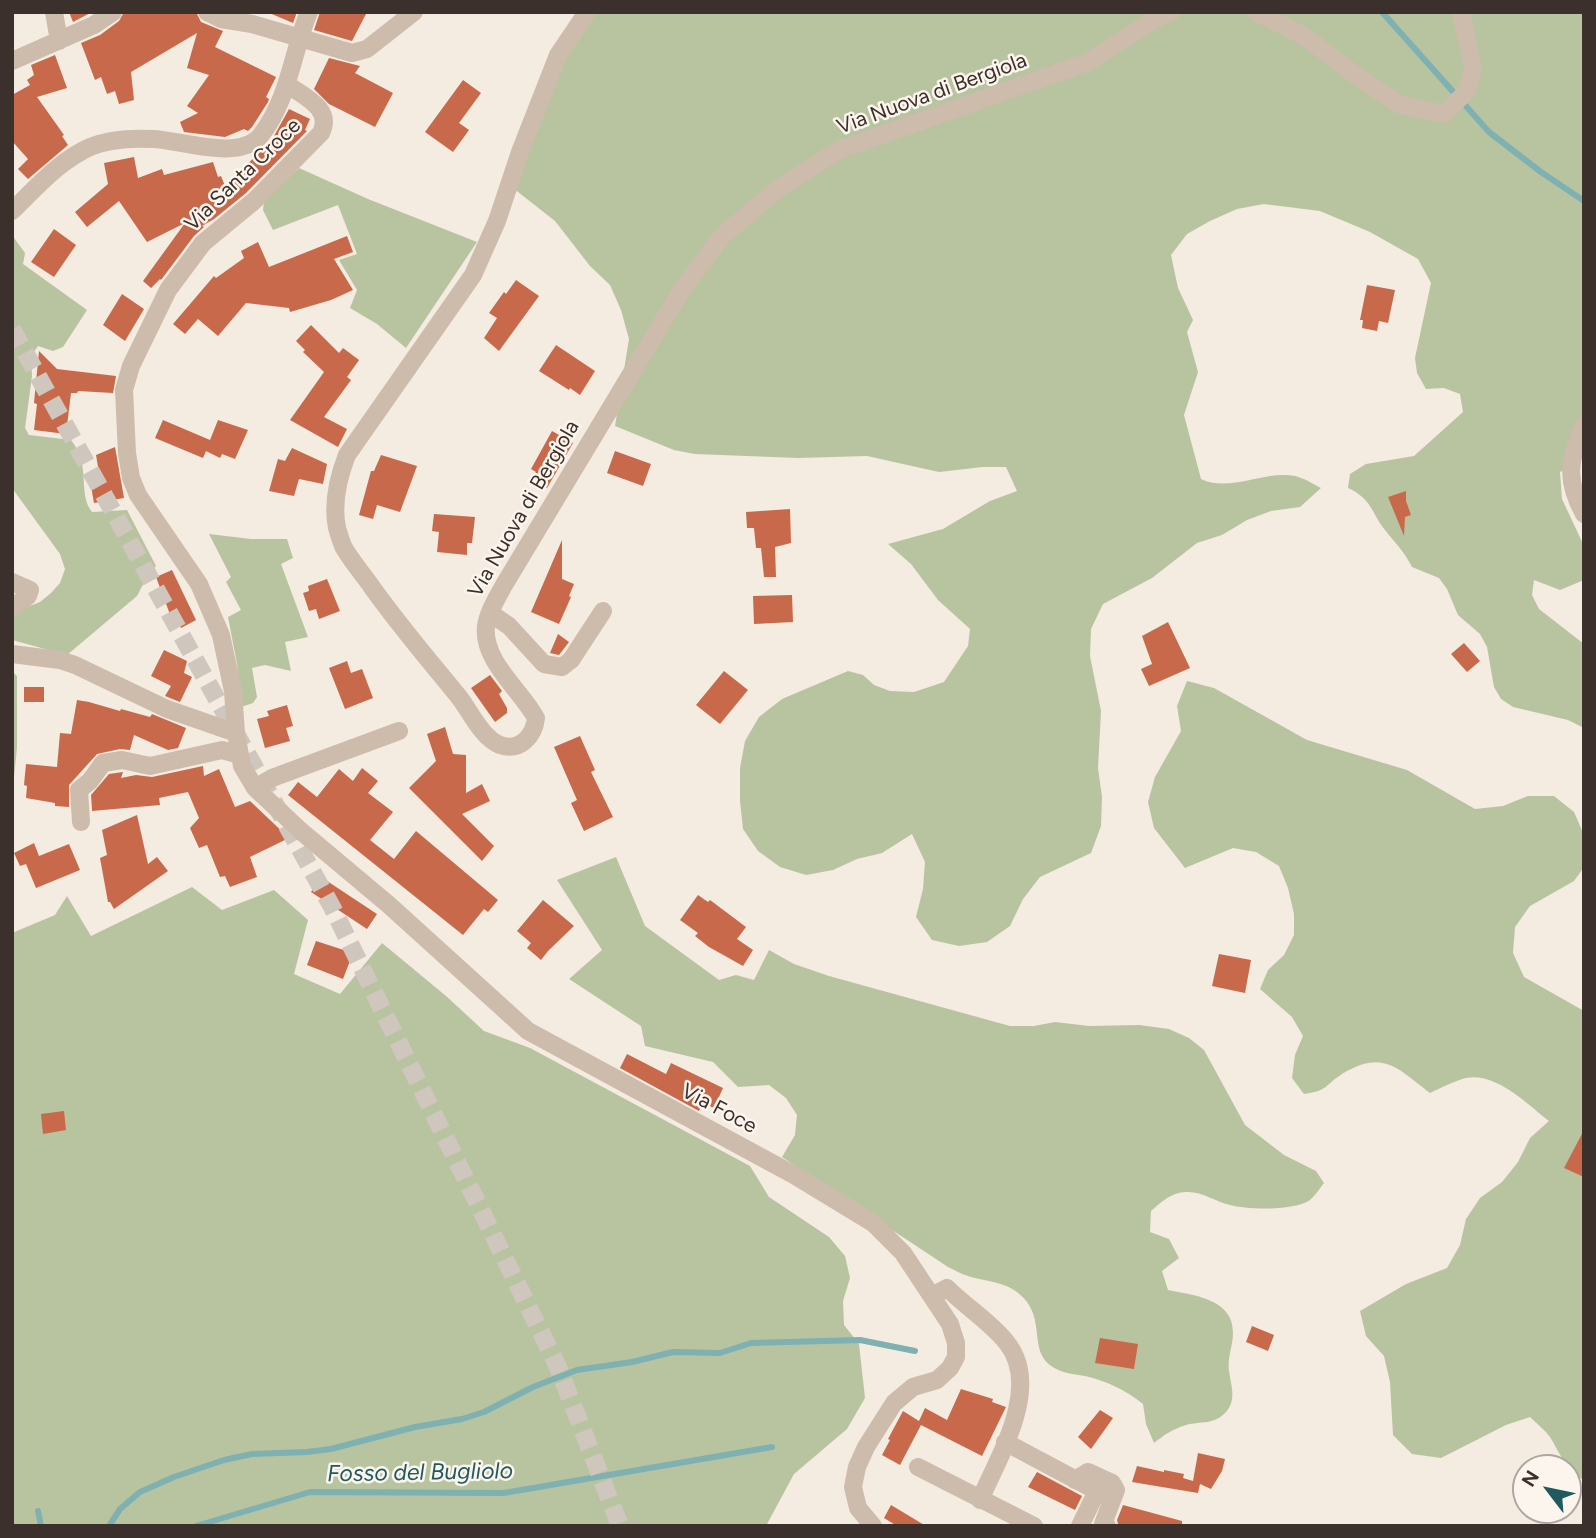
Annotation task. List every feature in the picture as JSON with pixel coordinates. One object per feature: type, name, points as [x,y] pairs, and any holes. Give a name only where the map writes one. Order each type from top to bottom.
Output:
[{"type":"street","points":[[54,12],[59,41]]},
{"type":"street","points":[[12,61],[94,25],[113,12]]},
{"type":"street","points":[[207,12],[225,20],[301,33],[352,53],[367,49],[414,12]]},
{"type":"street","points":[[12,211],[54,170],[90,147],[105,143],[155,139],[206,148],[237,148],[250,145],[260,137],[288,85],[309,12]]},
{"type":"street","name":"Via Nuova di Bergiola","points":[[587,12],[558,55],[520,152],[497,221],[473,275],[347,455],[336,494],[335,513],[343,547],[492,741],[500,745],[518,746],[531,735],[536,718],[490,651],[486,627],[490,613],[518,561],[681,291],[722,236],[779,188],[839,150],[1088,62],[1155,19],[1171,12]]},
{"type":"street","points":[[1256,12],[1304,36],[1400,105],[1444,114],[1467,91],[1473,69],[1461,12]]},
{"type":"street","name":"Via Santa Croce","points":[[255,788],[242,766],[233,691],[221,635],[199,584],[138,495],[131,478],[124,397],[131,366],[168,290],[203,243],[254,201],[321,133],[326,124],[326,117],[321,111],[288,85]]},
{"type":"street","points":[[1584,425],[1574,446],[1570,475],[1576,500],[1584,514]]},
{"type":"street","points":[[12,582],[30,590],[28,596],[12,608]]},
{"type":"street","points":[[490,613],[509,626],[544,664],[562,667],[571,660],[603,611]]},
{"type":"street","points":[[12,654],[60,660],[75,665],[167,709],[236,733]]},
{"type":"street","points":[[255,788],[272,778],[400,731]]},
{"type":"street","points":[[81,822],[79,790],[90,781],[103,763],[122,760],[150,766],[222,750],[240,754]]},
{"type":"street","name":"Via Foce","points":[[255,788],[528,1031],[794,1175],[873,1223],[902,1253],[950,1324],[956,1343],[956,1357],[950,1368],[937,1380],[913,1387],[894,1403],[866,1447],[857,1467],[853,1487],[858,1508],[873,1526]]},
{"type":"street","points":[[932,1296],[947,1288],[1007,1342],[1021,1373],[1018,1403],[1005,1442],[980,1500]]},
{"type":"street","points":[[1005,1442],[1097,1491],[1080,1526]]},
{"type":"street","points":[[918,1467],[1034,1526]]},
{"type":"street","points":[[1075,1480],[1088,1472],[1112,1483],[1116,1490],[1103,1524],[1107,1526]]},
{"type":"green space","points":[[588,12],[1584,12],[1584,458],[1560,472],[1562,499],[1584,546],[1584,580],[1560,590],[1534,580],[1532,595],[1539,609],[1584,644],[1584,728],[1568,720],[1513,707],[1501,699],[1494,687],[1487,647],[1480,634],[1458,615],[1439,578],[1412,567],[1367,501],[1348,488],[1350,474],[1366,464],[1414,456],[1463,412],[1460,394],[1444,388],[1426,389],[1417,373],[1415,358],[1431,283],[1418,259],[1370,232],[1320,211],[1264,204],[1237,209],[1210,221],[1187,234],[1171,255],[1178,288],[1193,320],[1187,332],[1198,372],[1184,415],[1201,479],[1223,484],[1283,475],[1298,477],[1321,488],[1300,507],[1271,511],[1247,520],[1222,535],[1197,543],[1152,578],[1103,604],[1091,629],[1090,656],[1101,711],[1098,768],[1102,797],[1101,826],[1091,853],[1040,877],[1023,899],[1010,926],[987,942],[959,946],[932,940],[916,917],[923,889],[925,862],[912,834],[882,853],[857,859],[833,870],[806,875],[780,867],[758,851],[743,829],[740,768],[745,741],[759,717],[782,699],[848,671],[863,675],[874,685],[890,691],[914,692],[944,682],[968,646],[970,629],[938,600],[911,564],[888,544],[943,529],[990,501],[1017,491],[1006,467],[939,472],[867,456],[798,458],[695,454],[674,450],[615,426],[629,339],[621,310],[610,285],[590,266],[555,221],[513,188],[555,75]]},
{"type":"green space","points":[[299,168],[368,199],[477,242],[406,348],[377,324],[350,308],[357,290],[339,260],[357,254],[338,205],[273,230],[263,210],[264,201]]},
{"type":"green space","points":[[12,235],[25,253],[23,264],[87,310],[63,347],[53,351],[38,346],[31,356],[32,376],[25,428],[29,435],[71,440],[81,460],[85,497],[92,512],[127,510],[156,566],[149,573],[137,596],[67,655],[12,640],[12,613],[40,602],[51,593],[60,583],[65,569],[60,554],[12,488]]},
{"type":"green space","points":[[209,534],[251,539],[287,539],[293,558],[281,564],[308,637],[285,642],[291,671],[265,665],[252,668],[257,697],[253,703],[241,707],[237,664],[228,617],[241,610],[226,582],[231,577]]},
{"type":"green space","points":[[12,671],[17,676],[17,748],[12,797]]},
{"type":"green space","points":[[1187,681],[1214,688],[1307,740],[1407,770],[1475,809],[1503,806],[1528,796],[1554,796],[1574,812],[1584,835],[1584,867],[1574,881],[1530,906],[1515,927],[1513,953],[1524,977],[1584,1011],[1584,1480],[1582,1454],[1559,1454],[1550,1437],[1530,1417],[1506,1425],[1441,1458],[1412,1454],[1393,1435],[1390,1382],[1384,1356],[1366,1336],[1360,1311],[1406,1284],[1447,1268],[1460,1245],[1466,1219],[1480,1198],[1502,1182],[1518,1162],[1530,1138],[1549,1121],[1521,1098],[1489,1080],[1466,1078],[1430,1093],[1398,1069],[1379,1062],[1356,1067],[1322,1089],[1304,1094],[1292,1078],[1295,1055],[1303,1036],[1292,1017],[1260,989],[1268,970],[1284,955],[1294,935],[1294,914],[1279,866],[1256,852],[1233,848],[1185,868],[1154,828],[1148,802],[1155,777],[1181,731],[1177,706]]},
{"type":"green space","points":[[616,857],[645,926],[719,980],[736,975],[754,980],[769,950],[794,964],[829,976],[1010,1026],[1034,1026],[1055,1022],[1089,1026],[1139,1025],[1169,1029],[1189,1038],[1204,1050],[1245,1125],[1284,1155],[1316,1171],[1324,1183],[1310,1200],[1293,1206],[1259,1209],[1238,1207],[1194,1192],[1183,1192],[1168,1198],[1151,1211],[1150,1232],[1169,1239],[1179,1258],[1162,1271],[1168,1290],[1210,1301],[1227,1313],[1232,1322],[1229,1366],[1232,1397],[1226,1412],[1212,1421],[1177,1428],[1154,1443],[1146,1424],[1143,1404],[1108,1383],[1054,1368],[1043,1358],[1031,1309],[1025,1299],[1014,1290],[948,1267],[782,1157],[795,1135],[797,1115],[786,1098],[769,1085],[738,1087],[713,1062],[645,1046],[641,1026],[569,979],[602,950],[557,880]]},
{"type":"green space","points":[[192,887],[222,910],[274,890],[308,920],[294,974],[340,994],[382,943],[484,1031],[530,1048],[750,1166],[769,1197],[829,1237],[845,1256],[850,1278],[843,1301],[844,1325],[859,1344],[865,1398],[847,1429],[794,1474],[766,1526],[12,1526],[12,933],[55,915],[67,896],[91,936]]},
{"type":"building","points":[[69,12],[92,12],[73,22]]},
{"type":"building","points":[[124,12],[196,12],[201,22],[223,31],[215,47],[276,77],[266,97],[268,102],[252,127],[248,131],[244,129],[225,137],[184,132],[180,122],[198,113],[187,106],[209,75],[187,68],[197,33],[131,72],[134,100],[119,104],[115,91],[107,94],[101,77],[95,80],[81,43],[100,35],[119,21]]},
{"type":"building","points":[[267,12],[297,12],[293,23]]},
{"type":"building","points":[[320,12],[367,12],[352,41],[314,30]]},
{"type":"building","points":[[55,55],[67,88],[37,97],[68,145],[28,179],[18,169],[28,159],[12,141],[12,95],[30,85],[27,80],[34,75],[31,65]]},
{"type":"building","points":[[329,58],[360,66],[355,73],[393,93],[375,127],[329,104],[314,89]]},
{"type":"building","points":[[463,80],[481,93],[459,123],[469,130],[453,152],[425,132]]},
{"type":"building","points":[[289,109],[310,119],[305,130],[307,131],[246,193],[202,226],[204,227],[161,280],[151,288],[143,281],[185,223],[147,242],[119,201],[87,227],[75,212],[108,184],[104,163],[134,157],[138,178],[162,169],[164,175],[213,162],[218,177],[221,176],[225,186],[276,136]]},
{"type":"building","points":[[54,229],[76,245],[54,277],[31,262]]},
{"type":"building","points":[[347,236],[353,252],[334,259],[353,290],[331,300],[290,312],[289,308],[246,303],[218,336],[198,319],[185,334],[173,324],[214,276],[216,278],[244,258],[241,251],[258,242],[269,267]]},
{"type":"building","points":[[516,280],[539,296],[499,351],[484,338],[497,318],[489,313]]},
{"type":"building","points":[[1367,285],[1395,290],[1388,323],[1379,321],[1377,331],[1362,328],[1363,320],[1360,320]]},
{"type":"building","points":[[122,294],[144,309],[125,341],[103,325]]},
{"type":"building","points":[[311,325],[339,353],[343,348],[359,360],[347,377],[351,380],[324,417],[347,429],[338,447],[290,420],[324,372],[303,352],[305,350],[296,341]]},
{"type":"building","points":[[556,345],[595,371],[580,395],[539,371]]},
{"type":"building","points":[[39,351],[57,369],[116,376],[113,393],[71,393],[66,434],[34,430]]},
{"type":"building","points":[[163,420],[210,440],[218,420],[248,430],[235,459],[222,454],[220,458],[206,451],[203,458],[155,438]]},
{"type":"building","points":[[552,431],[573,443],[547,488],[532,479],[536,472],[531,469]]},
{"type":"building","points":[[115,447],[124,498],[94,503],[91,486],[101,484],[96,455]]},
{"type":"building","points":[[292,448],[327,464],[323,484],[299,479],[294,496],[269,491],[278,459],[285,461]]},
{"type":"building","points":[[615,451],[651,464],[643,486],[607,473]]},
{"type":"building","points":[[381,455],[417,466],[400,512],[377,505],[373,519],[359,515],[371,471],[374,471]]},
{"type":"building","points":[[1406,491],[1411,515],[1405,517],[1404,536],[1388,497]]},
{"type":"building","points":[[790,509],[791,543],[775,547],[776,577],[764,577],[761,548],[756,548],[754,528],[747,528],[746,512]]},
{"type":"building","points":[[434,514],[475,517],[472,543],[467,543],[467,555],[437,552],[439,532],[432,531]]},
{"type":"building","points":[[562,540],[562,579],[574,584],[559,624],[531,612]]},
{"type":"building","points":[[172,570],[196,620],[181,628],[175,615],[171,617],[156,577]]},
{"type":"building","points":[[327,579],[340,611],[319,619],[316,609],[309,611],[303,593],[309,591],[308,586]]},
{"type":"building","points":[[792,595],[793,622],[754,624],[753,596]]},
{"type":"building","points":[[1168,622],[1190,668],[1149,686],[1141,669],[1152,664],[1142,636]]},
{"type":"building","points":[[558,634],[569,642],[559,655],[550,653]]},
{"type":"building","points":[[1464,643],[1480,661],[1467,672],[1451,654]]},
{"type":"building","points":[[164,650],[187,661],[184,673],[192,677],[180,702],[165,696],[171,686],[151,676]]},
{"type":"building","points":[[347,661],[351,673],[362,669],[373,698],[345,709],[329,668]]},
{"type":"building","points":[[724,671],[748,690],[720,724],[696,705]]},
{"type":"building","points":[[490,675],[502,691],[499,694],[507,708],[507,713],[495,722],[471,688]]},
{"type":"building","points":[[24,687],[44,687],[44,702],[24,702]]},
{"type":"building","points":[[77,700],[150,717],[152,714],[186,728],[178,748],[168,750],[134,735],[130,750],[120,749],[97,754],[69,785],[69,807],[26,798],[26,764],[57,767],[60,733],[71,734]]},
{"type":"building","points":[[287,705],[293,726],[286,728],[290,741],[265,748],[257,719],[269,716],[267,711]]},
{"type":"building","points":[[445,727],[453,754],[466,755],[466,793],[482,784],[490,801],[462,814],[494,846],[482,861],[409,788],[436,761],[427,734]]},
{"type":"building","points":[[580,736],[595,770],[591,772],[613,817],[584,831],[571,803],[577,800],[554,747]]},
{"type":"building","points":[[203,766],[204,776],[219,769],[235,807],[250,801],[289,838],[250,857],[257,877],[230,887],[225,876],[220,877],[207,845],[199,848],[190,828],[199,818],[188,792],[159,798],[160,805],[92,811],[91,795],[109,774],[123,772],[121,778],[136,775],[152,777]]},
{"type":"building","points":[[362,768],[378,781],[368,793],[393,812],[370,840],[394,859],[416,831],[498,900],[488,912],[484,909],[463,935],[288,795],[298,782],[317,797],[339,769],[353,781]]},
{"type":"building","points":[[137,815],[148,864],[157,857],[168,871],[114,909],[108,902],[100,858],[107,855],[102,830]]},
{"type":"building","points":[[34,843],[39,856],[69,844],[80,870],[36,888],[26,864],[20,866],[14,853]]},
{"type":"building","points":[[321,877],[377,914],[367,929],[311,892]]},
{"type":"building","points":[[698,895],[708,902],[710,900],[746,927],[737,939],[753,950],[743,966],[709,947],[695,936],[698,933],[680,920]]},
{"type":"building","points":[[543,900],[574,926],[541,960],[527,948],[531,943],[517,931]]},
{"type":"building","points":[[316,941],[353,953],[343,979],[307,965]]},
{"type":"building","points":[[1219,954],[1251,960],[1245,993],[1212,986]]},
{"type":"building","points":[[627,1054],[666,1074],[671,1063],[723,1088],[714,1108],[703,1103],[699,1111],[620,1068]]},
{"type":"building","points":[[64,1111],[66,1130],[43,1134],[41,1114]]},
{"type":"building","points":[[1584,1130],[1584,1177],[1564,1168]]},
{"type":"building","points":[[1252,1326],[1274,1335],[1268,1351],[1246,1342]]},
{"type":"building","points":[[1100,1338],[1138,1344],[1134,1369],[1095,1363]]},
{"type":"building","points":[[961,1389],[993,1399],[992,1402],[1006,1407],[982,1456],[921,1425],[900,1465],[882,1455],[903,1411],[919,1421],[925,1408],[947,1420]]},
{"type":"building","points":[[1100,1410],[1113,1418],[1091,1449],[1078,1437]]},
{"type":"building","points":[[1198,1453],[1225,1459],[1222,1471],[1211,1489],[1200,1484],[1198,1493],[1132,1482],[1137,1466],[1184,1474],[1183,1478],[1193,1481]]},
{"type":"building","points":[[1037,1472],[1082,1496],[1075,1510],[1028,1487]]},
{"type":"building","points":[[891,1505],[926,1526],[897,1526],[884,1518]]},
{"type":"building","points":[[1123,1505],[1182,1521],[1182,1526],[1118,1524]]},
{"type":"waterway","points":[[1382,12],[1489,132],[1584,201]]},
{"type":"waterway","name":"Fosso del Bugliolo","points":[[109,1526],[120,1509],[140,1492],[224,1460],[252,1454],[331,1449],[415,1427],[462,1419],[484,1412],[533,1387],[577,1370],[632,1362],[673,1352],[720,1353],[751,1343],[860,1340],[915,1351]]},
{"type":"waterway","name":"Fosso del Bugliolo","points":[[196,1526],[310,1492],[504,1493],[772,1447]]},
{"type":"waterway","name":"Fosso del Bugliolo","points":[[38,1511],[41,1526]]},
{"type":"tunnel","points":[[12,329],[332,907],[558,1367],[620,1526]]}]
